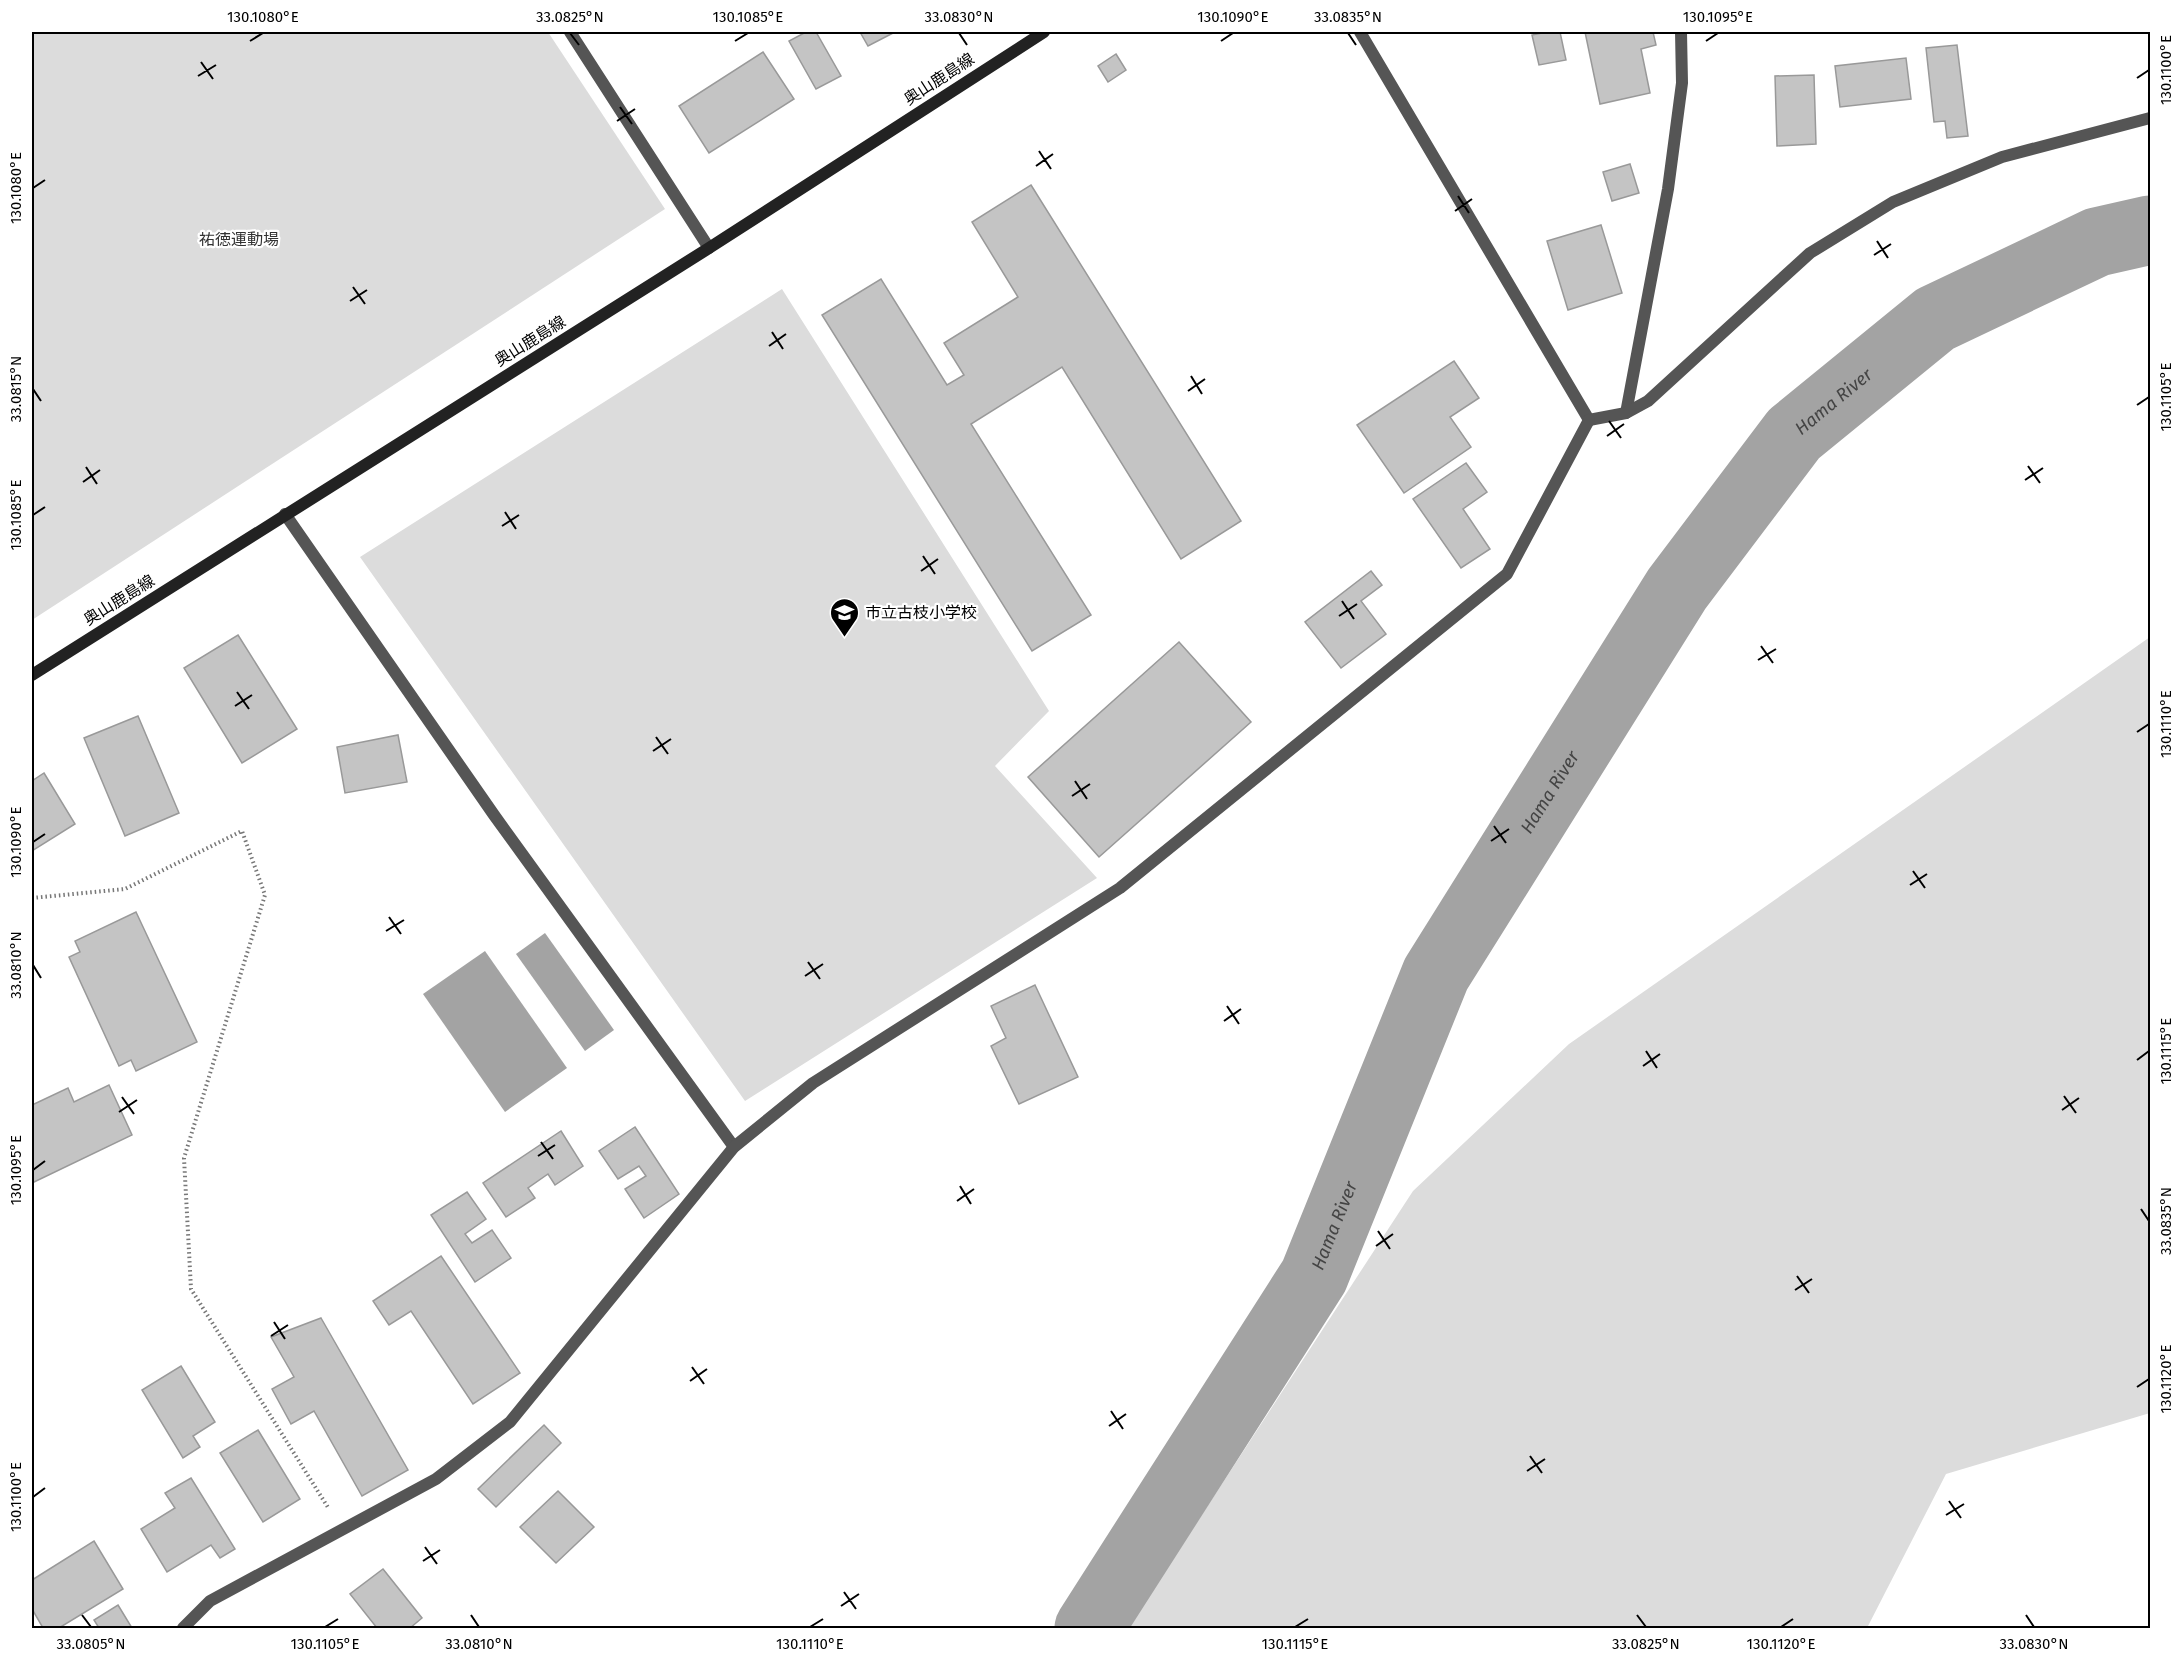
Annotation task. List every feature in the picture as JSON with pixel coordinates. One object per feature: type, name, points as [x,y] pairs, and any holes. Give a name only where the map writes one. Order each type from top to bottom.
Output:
[{"type":"main road","name":"奥山鹿島線","points":[[32,675],[709,248],[1044,32]]},
{"type":"street","points":[[570,32],[709,248]]},
{"type":"street","points":[[1360,32],[1589,420]]},
{"type":"street","points":[[1626,413],[1668,189],[1682,83],[1681,32]]},
{"type":"street","points":[[1589,420],[1626,413],[1648,400],[1810,253],[1893,202],[2002,157],[2151,118]]},
{"type":"street","points":[[183,1629],[210,1601],[436,1479],[510,1422],[734,1147],[813,1083],[1120,888],[1507,574],[1589,420]]},
{"type":"street","points":[[285,514],[494,815],[734,1147]]},
{"type":"path","points":[[32,898],[125,889],[242,831],[265,895],[184,1158],[191,1289],[343,1530]]},
{"type":"green space","name":"祐徳運動場","points":[[32,32],[548,32],[665,209],[32,620]]},
{"type":"green space","points":[[782,289],[1049,711],[995,766],[1097,878],[745,1101],[360,557]]},
{"type":"green space","points":[[2150,637],[2150,1413],[1946,1474],[1867,1628],[1128,1628],[1413,1191],[1569,1044]]},
{"type":"shaded area","points":[[545,933],[614,1030],[585,1051],[516,954]]},
{"type":"shaded area","points":[[485,951],[567,1068],[505,1112],[423,994]]},
{"type":"building","points":[[806,32],[816,32],[841,76],[816,89],[789,41]]},
{"type":"building","points":[[860,32],[895,32],[868,46]]},
{"type":"building","points":[[1560,32],[1566,60],[1539,65],[1532,35]]},
{"type":"building","points":[[1585,32],[1653,32],[1656,45],[1641,49],[1650,93],[1600,104]]},
{"type":"building","points":[[1957,45],[1968,136],[1947,138],[1945,121],[1934,122],[1926,48]]},
{"type":"building","points":[[763,52],[794,99],[709,153],[679,106]]},
{"type":"building","points":[[1116,54],[1126,70],[1108,82],[1098,66]]},
{"type":"building","points":[[1906,58],[1911,99],[1840,107],[1835,66]]},
{"type":"building","points":[[1814,75],[1816,144],[1777,146],[1775,76]]},
{"type":"building","points":[[1630,164],[1639,193],[1612,201],[1603,172]]},
{"type":"building","points":[[1031,185],[1241,521],[1181,559],[1062,367],[971,424],[1091,615],[1032,651],[822,315],[881,279],[947,385],[964,375],[944,343],[1018,297],[972,222]]},
{"type":"building","points":[[1601,225],[1622,293],[1568,310],[1547,241]]},
{"type":"building","points":[[1454,361],[1479,398],[1450,417],[1471,447],[1404,493],[1357,425]]},
{"type":"building","points":[[1466,463],[1487,492],[1463,509],[1490,549],[1461,568],[1413,499]]},
{"type":"building","points":[[1371,571],[1382,585],[1361,601],[1386,634],[1341,668],[1305,622]]},
{"type":"building","points":[[238,635],[297,729],[242,763],[184,668]]},
{"type":"building","points":[[1179,642],[1251,722],[1099,857],[1028,777]]},
{"type":"building","points":[[138,716],[179,813],[125,836],[84,738]]},
{"type":"building","points":[[398,735],[407,782],[345,793],[337,747]]},
{"type":"building","points":[[44,773],[75,824],[32,851],[32,781]]},
{"type":"building","points":[[136,912],[197,1042],[136,1071],[131,1060],[119,1066],[69,957],[80,952],[75,941]]},
{"type":"building","points":[[1035,985],[1078,1077],[1019,1104],[991,1046],[1006,1038],[991,1006]]},
{"type":"building","points":[[109,1085],[132,1135],[32,1183],[32,1105],[68,1088],[74,1102]]},
{"type":"building","points":[[635,1127],[679,1194],[644,1218],[625,1189],[646,1176],[639,1166],[618,1179],[599,1151]]},
{"type":"building","points":[[561,1131],[583,1166],[555,1185],[548,1174],[528,1188],[535,1198],[506,1217],[483,1183]]},
{"type":"building","points":[[467,1192],[486,1219],[465,1234],[472,1243],[492,1230],[511,1258],[475,1282],[431,1215]]},
{"type":"building","points":[[441,1256],[520,1373],[473,1404],[411,1311],[389,1325],[373,1301]]},
{"type":"building","points":[[321,1318],[408,1470],[362,1496],[314,1411],[291,1424],[272,1389],[294,1377],[271,1337]]},
{"type":"building","points":[[181,1366],[215,1422],[193,1436],[200,1447],[183,1458],[142,1390]]},
{"type":"building","points":[[544,1425],[561,1443],[496,1507],[478,1489]]},
{"type":"building","points":[[258,1430],[300,1499],[263,1522],[220,1453]]},
{"type":"building","points":[[191,1478],[235,1549],[220,1558],[211,1545],[167,1572],[141,1529],[175,1508],[165,1493]]},
{"type":"building","points":[[558,1491],[594,1527],[556,1563],[520,1527]]},
{"type":"building","points":[[94,1541],[123,1589],[59,1628],[43,1628],[32,1609],[32,1580]]},
{"type":"building","points":[[383,1569],[422,1618],[410,1628],[377,1628],[350,1594]]},
{"type":"building","points":[[118,1605],[132,1628],[99,1628],[94,1620]]},
{"type":"waterway","name":"Hama River","points":[[1089,1628],[1314,1276],[1436,974],[1677,589],[1794,434],[1935,319],[2097,242],[2150,230]]},
{"type":"place","name":"市立古枝小学校","points":[[844,638]]}]
